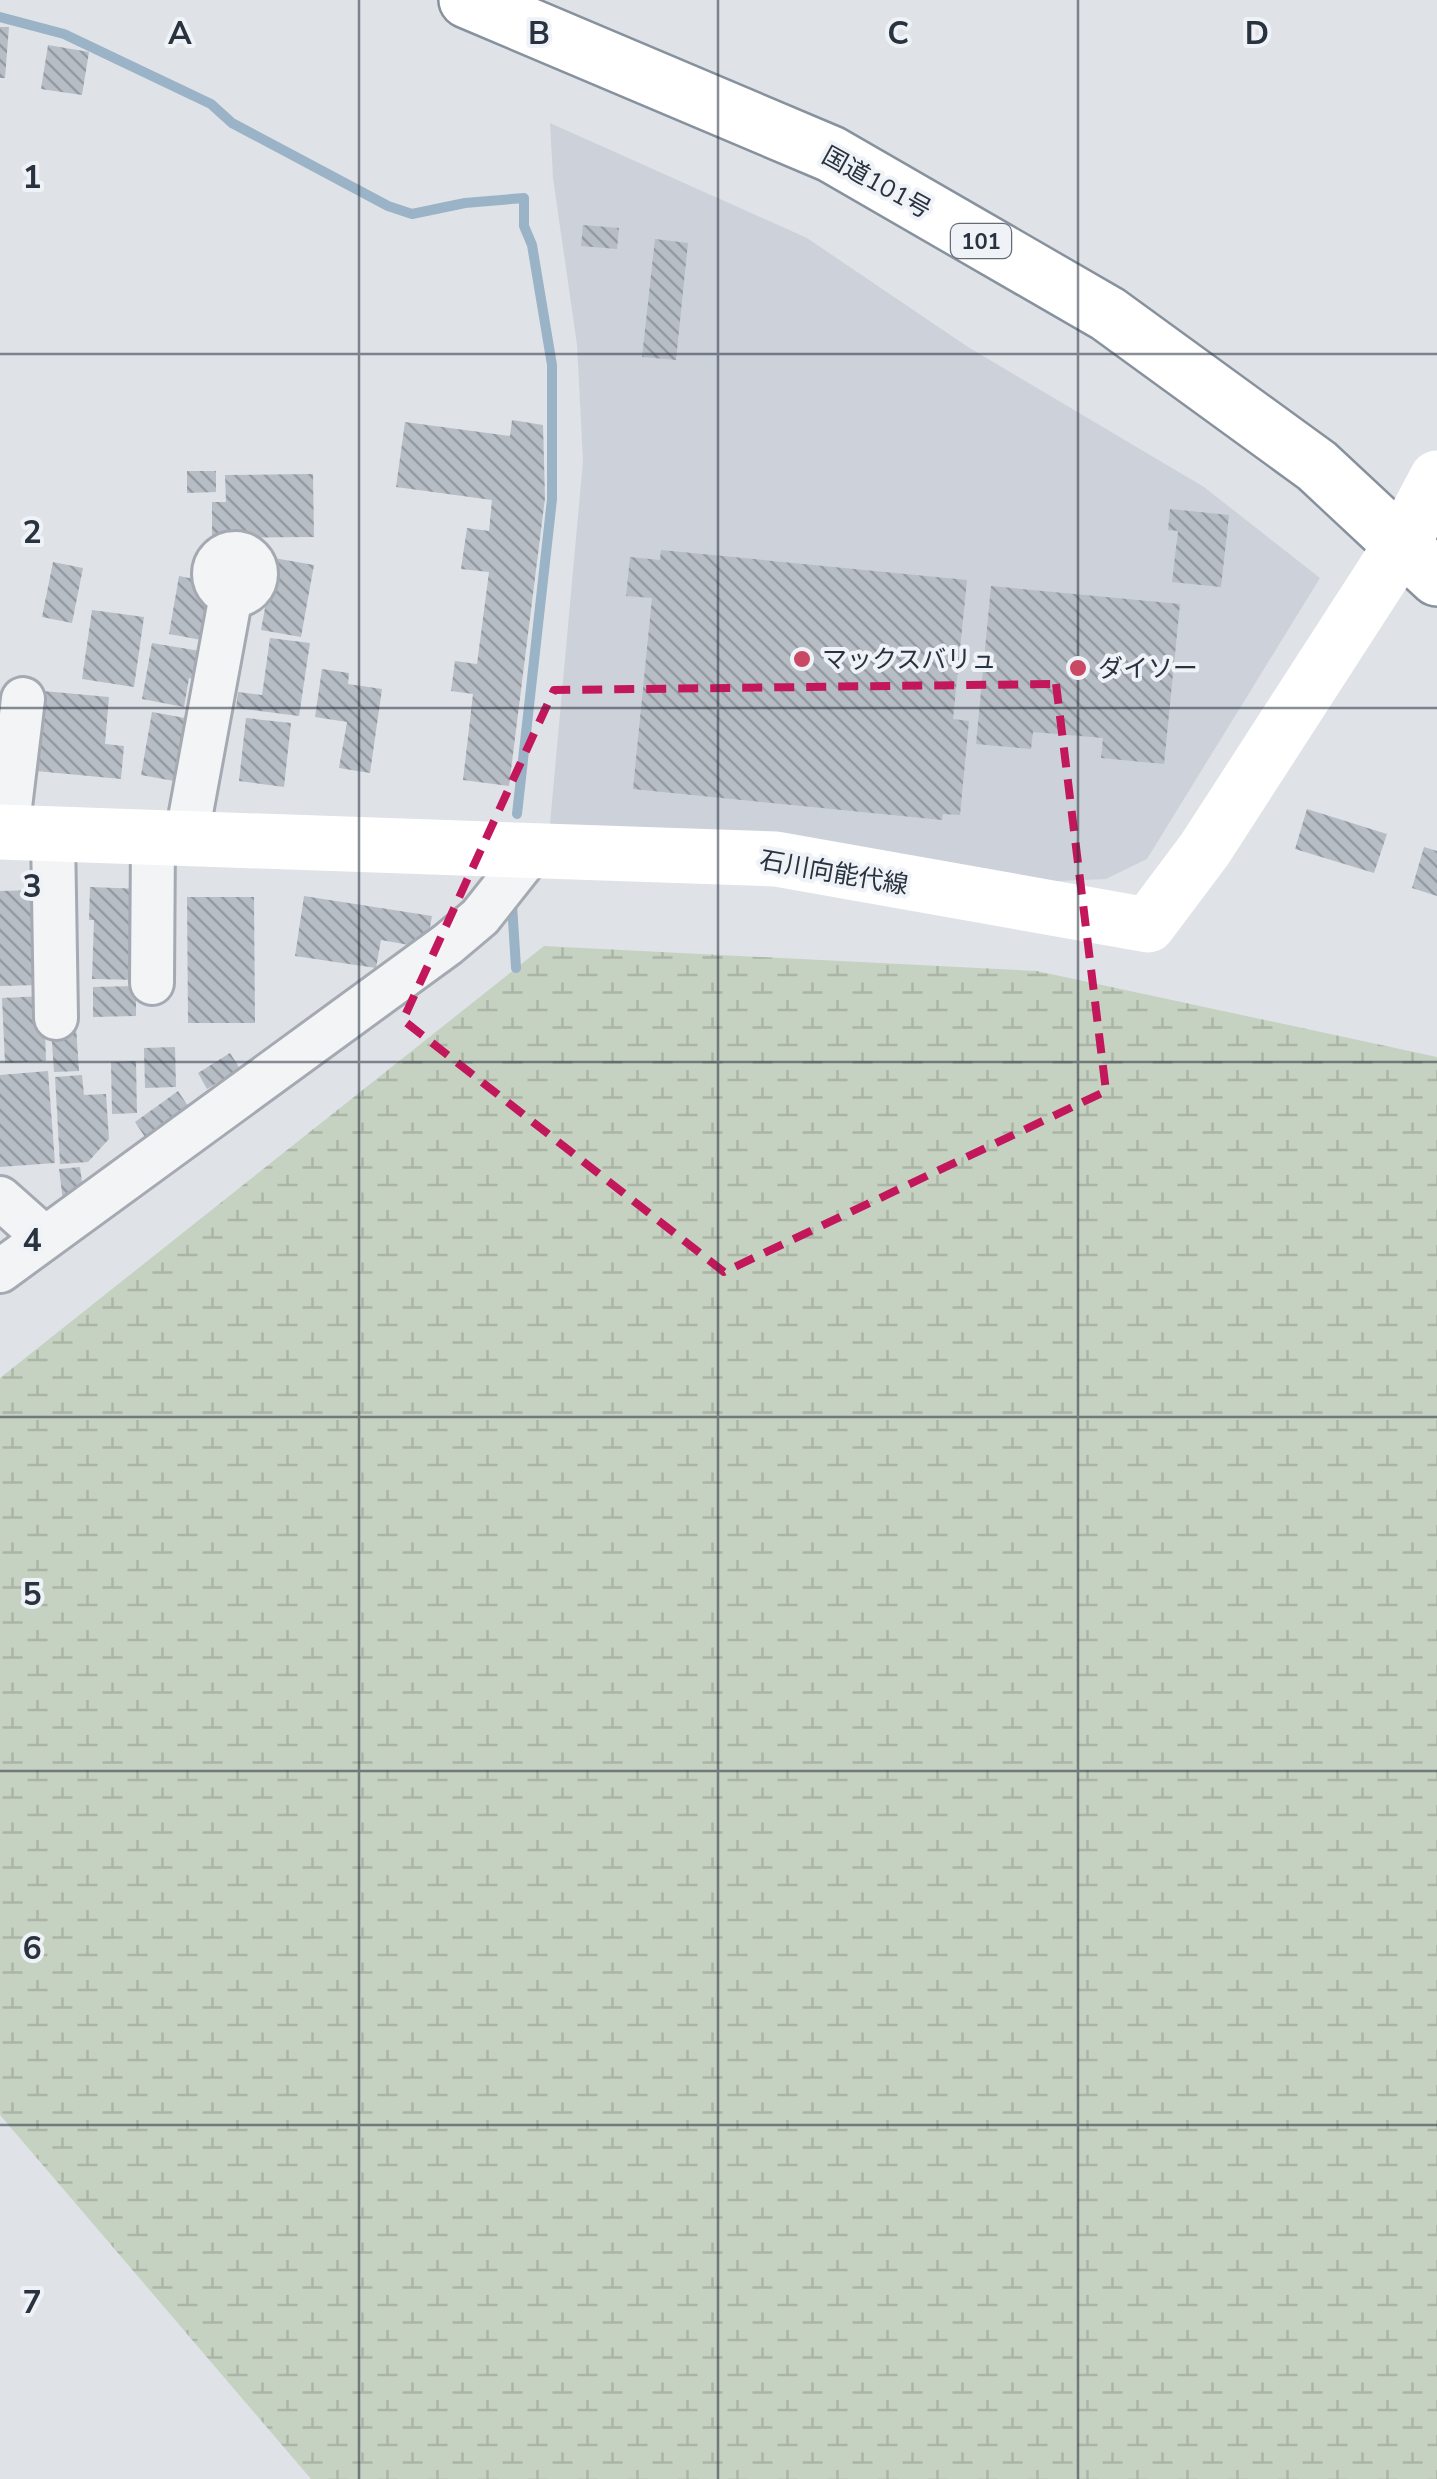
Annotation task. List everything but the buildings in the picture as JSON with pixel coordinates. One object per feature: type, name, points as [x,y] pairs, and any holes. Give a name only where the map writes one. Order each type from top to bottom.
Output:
[{"type":"main road","name":"国道101号","points":[[467,0],[830,154],[1091,304],[1317,466],[1420,561]]},
{"type":"main road","points":[[1420,561],[1437,478]]},
{"type":"main road","name":"石川向能代線","points":[[20,833],[776,858],[1148,925],[1420,561]]},
{"type":"street","points":[[152,983],[169,839],[231,595]]},
{"type":"street","points":[[23,699],[20,833],[56,1018]]},
{"type":"street","points":[[0,1271],[448,944],[480,917],[534,850]]},
{"type":"street","points":[[0,1198],[45,1238]]},
{"type":"highlighted area","points":[[1056,684],[1106,1091],[724,1272],[403,1020],[554,690]]},
{"type":"shaded area","points":[[550,123],[807,238],[968,347],[1204,487],[1320,578],[1147,859],[1106,879],[1034,882],[550,824],[583,461],[577,345],[553,178]]},
{"type":"green space","points":[[544,946],[1037,971],[1437,1057],[1437,2479],[311,2479],[0,2115],[0,1378]]},
{"type":"waterway","points":[[0,17],[64,34],[211,104],[232,123],[388,206],[412,214],[465,203],[524,198],[524,226],[532,245],[552,365],[552,499],[517,814]]},
{"type":"waterway","points":[[512,904],[516,968]]},
{"type":"place","name":"マックスバリュ","points":[[802,659]]},
{"type":"place","name":"ダイソー","points":[[1078,668]]}]
